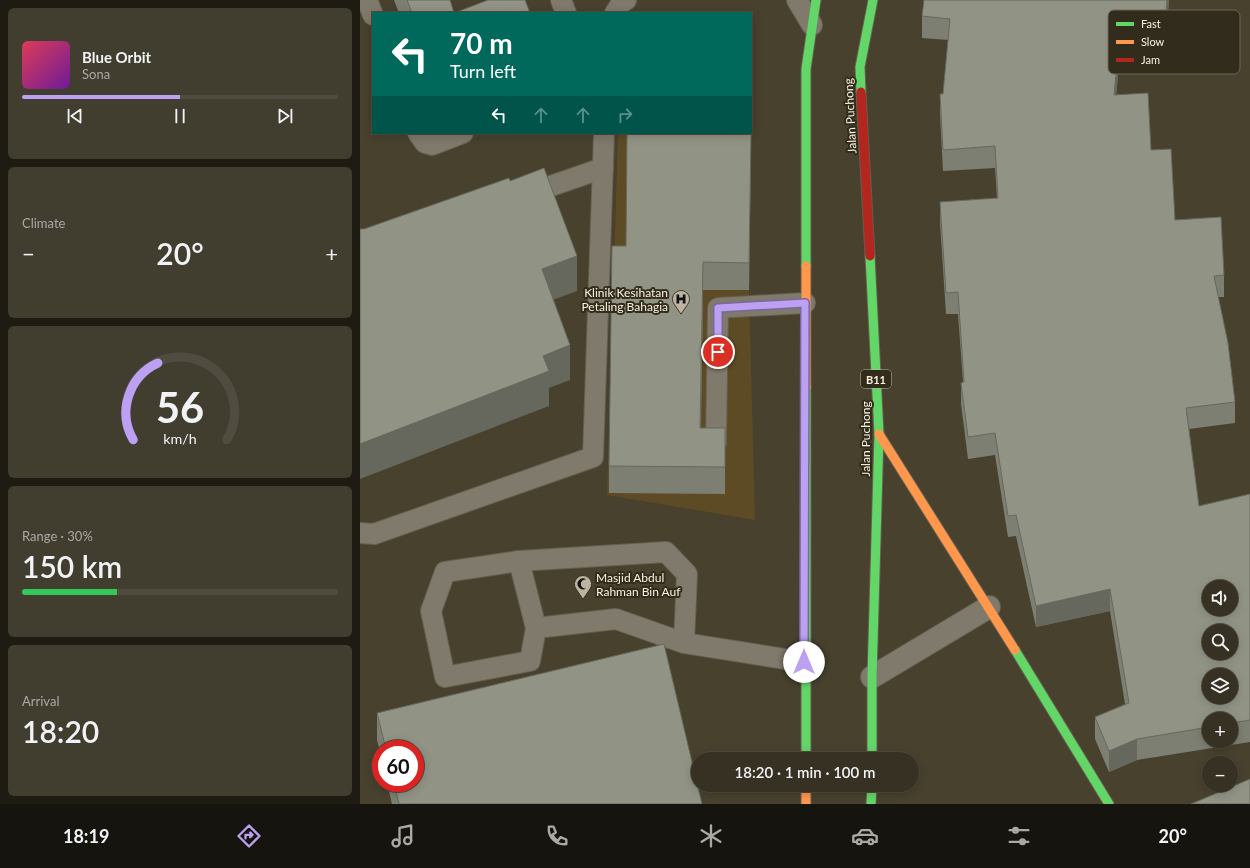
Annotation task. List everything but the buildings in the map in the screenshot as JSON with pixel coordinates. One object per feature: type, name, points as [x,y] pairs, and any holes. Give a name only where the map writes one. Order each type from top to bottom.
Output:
[{"type":"main road","points":[[806,752],[804,662],[806,69],[816,0]]},
{"type":"main road","name":"Jalan Puchong","points":[[872,752],[872,677],[879,434],[860,67],[873,0]]},
{"type":"main road","points":[[879,434],[989,607],[1109,804]]},
{"type":"main road","points":[[806,792],[806,804]]},
{"type":"main road","points":[[872,792],[872,804]]},
{"type":"street","points":[[872,677],[989,607]]},
{"type":"lane","points":[[367,0],[372,12]]},
{"type":"lane","points":[[561,0],[566,12]]},
{"type":"lane","points":[[616,12],[622,2],[626,0]]},
{"type":"lane","points":[[797,0],[812,25]]},
{"type":"lane","points":[[419,134],[425,143],[432,145],[461,134]]},
{"type":"lane","points":[[360,533],[374,534],[593,457],[604,134]]},
{"type":"lane","points":[[507,201],[603,168]]},
{"type":"lane","points":[[716,442],[718,308],[805,303]]},
{"type":"lane","points":[[520,561],[536,628],[530,661],[445,677],[431,611],[445,572],[520,561],[666,552],[687,574],[684,643]]},
{"type":"lane","points":[[536,628],[616,619],[684,643],[804,662]]},
{"type":"shaded area","name":"Klinik Kesihatan Petaling Bahagia","points":[[618,134],[745,134],[755,520],[607,495]]},
{"type":"traffic: fast","points":[[806,266],[806,69],[816,0]]},
{"type":"traffic: fast","points":[[861,92],[860,67],[873,0]]},
{"type":"traffic: fast","points":[[870,256],[879,434],[872,677],[872,752]]},
{"type":"traffic: fast","points":[[806,387],[806,752]]},
{"type":"traffic: fast","points":[[1015,650],[1109,804]]},
{"type":"traffic: fast","points":[[871,804],[872,792]]},
{"type":"traffic: slow","points":[[806,266],[806,387]]},
{"type":"traffic: slow","points":[[879,434],[1015,650]]},
{"type":"traffic: slow","points":[[806,792],[806,804]]},
{"type":"traffic: jam","points":[[861,92],[870,256]]},
{"type":"place","name":"Klinik Kesihatan Petaling Bahagia","points":[[681,314]]},
{"type":"place","name":"Masjid Abdul Rahman Bin Auf","points":[[583,599]]},
{"type":"route","points":[[718,352],[718,308],[805,303],[804,662]]}]
